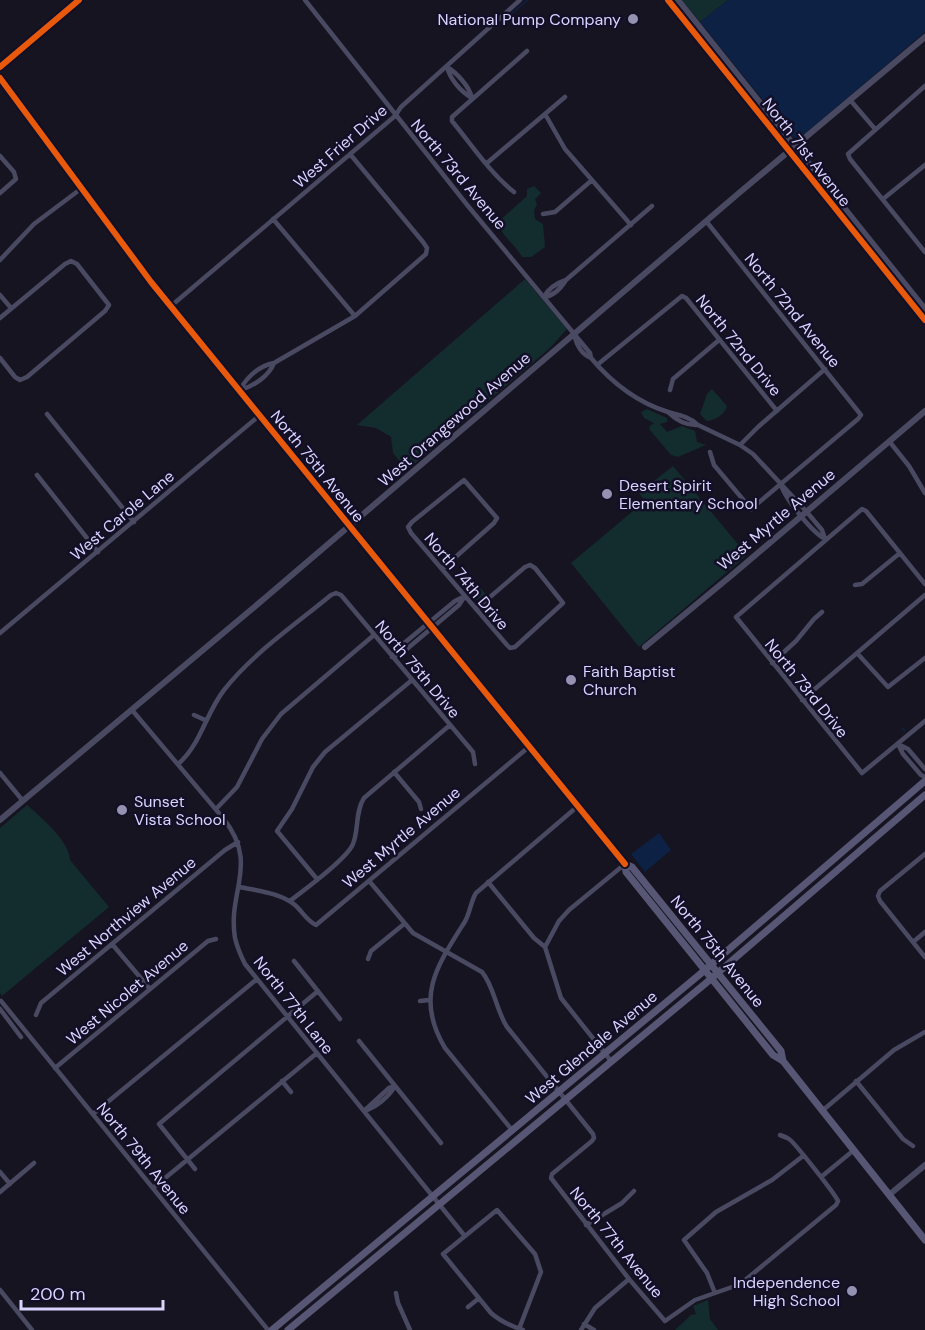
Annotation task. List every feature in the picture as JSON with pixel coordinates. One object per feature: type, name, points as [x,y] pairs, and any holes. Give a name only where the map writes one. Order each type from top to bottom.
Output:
[{"type":"main road","points":[[0,67],[79,0]]},
{"type":"main road","name":"North 75th Avenue","points":[[0,78],[171,306],[625,864],[632,867],[781,1051],[783,1061]]},
{"type":"main road","name":"West Glendale Avenue","points":[[270,1330],[711,965],[925,779]]},
{"type":"main road","name":"West Glendale Avenue","points":[[288,1330],[717,973],[925,795]]},
{"type":"main road","name":"North 75th Avenue","points":[[625,864],[626,872],[704,970],[772,1055],[783,1061],[924,1239]]},
{"type":"street","name":"North 73rd Avenue","points":[[305,0],[394,111],[395,116],[610,380],[628,394],[669,413],[676,413],[694,421],[740,445],[787,489],[813,530],[825,539]]},
{"type":"street","name":"West Frier Drive","points":[[171,306],[395,116],[401,107],[520,0]]},
{"type":"street","name":"North 71st Avenue","points":[[668,0],[878,249],[925,309]]},
{"type":"street","name":"North 71st Avenue","points":[[678,0],[925,320]]},
{"type":"street","name":"West Orangewood Avenue","points":[[0,820],[925,37]]},
{"type":"street","points":[[514,192],[505,185],[452,121],[452,117],[527,51]]},
{"type":"street","points":[[447,67],[449,74],[472,98]]},
{"type":"street","points":[[925,86],[848,154],[925,252]]},
{"type":"street","points":[[487,163],[565,97]]},
{"type":"street","points":[[851,100],[875,129]]},
{"type":"street","points":[[545,114],[561,143],[631,225]]},
{"type":"street","points":[[239,391],[247,379],[265,365],[274,363],[355,316],[426,254],[427,248],[350,154]]},
{"type":"street","points":[[0,156],[14,172],[16,179],[0,193]]},
{"type":"street","points":[[883,199],[925,165]]},
{"type":"street","points":[[543,214],[555,212],[592,180]]},
{"type":"street","points":[[0,260],[34,224],[82,188]]},
{"type":"street","points":[[544,297],[551,296],[566,280],[652,206]]},
{"type":"street","points":[[273,219],[355,316]]},
{"type":"street","name":"North 72nd Avenue","points":[[706,221],[861,415],[781,485]]},
{"type":"street","points":[[872,254],[878,249]]},
{"type":"street","points":[[0,318],[71,261],[77,264],[109,305],[105,311],[27,377],[20,380],[15,377],[1,360]]},
{"type":"street","points":[[0,294],[11,308]]},
{"type":"street","name":"North 72nd Drive","points":[[597,365],[682,296],[686,298],[777,411]]},
{"type":"street","points":[[670,390],[673,380],[719,340]]},
{"type":"street","points":[[239,391],[250,387],[271,371],[274,363]]},
{"type":"street","points":[[740,445],[825,369]]},
{"type":"street","name":"West Myrtle Avenue","points":[[645,648],[925,411]]},
{"type":"street","points":[[47,414],[134,522]]},
{"type":"street","name":"West Carole Lane","points":[[0,633],[260,415]]},
{"type":"street","points":[[889,441],[909,466],[925,493]]},
{"type":"street","points":[[710,452],[714,465],[751,509],[781,485]]},
{"type":"street","points":[[37,475],[98,552]]},
{"type":"street","name":"North 74th Drive","points":[[442,569],[494,524],[497,518],[464,480],[408,527],[411,533],[476,609],[510,648],[515,647],[563,603],[561,597],[536,568],[530,565],[476,609]]},
{"type":"street","points":[[825,539],[862,509],[925,584]]},
{"type":"street","name":"North 73rd Avenue","points":[[803,514],[818,526],[825,539]]},
{"type":"street","points":[[813,530],[818,526]]},
{"type":"street","name":"North 73rd Drive","points":[[825,539],[736,617],[862,773],[898,744]]},
{"type":"street","points":[[855,585],[862,584],[900,553]]},
{"type":"street","name":"North 75th Drive","points":[[205,720],[237,674],[336,593],[472,752],[475,764]]},
{"type":"street","points":[[802,700],[925,595]]},
{"type":"street","points":[[392,657],[401,654],[465,596]]},
{"type":"street","points":[[772,663],[822,612]]},
{"type":"street","points":[[216,809],[237,788],[262,739],[281,714],[374,635]]},
{"type":"street","points":[[857,653],[888,687],[925,658]]},
{"type":"street","points":[[316,879],[277,831],[325,752],[412,680]]},
{"type":"street","name":"North 77th Lane","points":[[132,710],[216,809],[231,828],[238,843],[242,862],[235,915],[235,938],[245,964],[464,1235]]},
{"type":"street","points":[[178,764],[190,751],[205,720],[194,715]]},
{"type":"street","points":[[898,744],[925,721]]},
{"type":"street","points":[[240,887],[266,892],[290,901],[349,851],[354,839],[360,804],[367,795],[450,725]]},
{"type":"street","points":[[898,744],[908,749],[925,770]]},
{"type":"street","points":[[898,744],[903,754],[925,779]]},
{"type":"street","name":"West Myrtle Avenue","points":[[290,901],[316,925],[530,746]]},
{"type":"street","points":[[394,772],[419,802],[421,809]]},
{"type":"street","points":[[0,773],[23,801]]},
{"type":"street","points":[[512,1130],[445,1048],[436,1030],[429,1000],[435,974],[445,952],[465,922],[471,900],[476,893],[578,806]]},
{"type":"street","name":"West Northview Avenue","points":[[36,1015],[41,1003],[225,850],[238,843]]},
{"type":"street","points":[[925,854],[880,891],[878,896],[925,957]]},
{"type":"street","points":[[545,947],[559,921],[569,910],[625,864]]},
{"type":"street","points":[[370,882],[413,933],[485,975],[499,1014],[507,1028],[565,1100]]},
{"type":"street","points":[[488,882],[534,938],[545,947],[561,998],[611,1061]]},
{"type":"street","points":[[368,959],[371,951],[404,924]]},
{"type":"street","points":[[913,942],[925,932]]},
{"type":"street","name":"West Nicolet Avenue","points":[[56,1068],[208,940],[216,939]]},
{"type":"street","points":[[112,944],[150,989]]},
{"type":"street","points":[[294,961],[340,1019]]},
{"type":"street","points":[[93,1114],[257,979]]},
{"type":"street","points":[[195,1169],[159,1124],[318,991]]},
{"type":"street","points":[[420,1001],[429,1000]]},
{"type":"street","name":"North 79th Avenue","points":[[1,1001],[270,1330]]},
{"type":"street","points":[[0,1009],[21,1037]]},
{"type":"street","points":[[822,1111],[894,1050],[925,1032]]},
{"type":"street","points":[[358,1041],[441,1143]]},
{"type":"street","points":[[153,1188],[317,1053]]},
{"type":"street","points":[[282,1081],[291,1092]]},
{"type":"street","points":[[856,1081],[903,1139],[913,1146]]},
{"type":"street","points":[[364,1111],[389,1088],[395,1086]]},
{"type":"street","name":"North 77th Avenue","points":[[565,1100],[594,1138],[552,1174],[551,1178],[586,1225],[665,1320],[687,1304],[715,1293]]},
{"type":"street","points":[[780,1135],[790,1139],[838,1201],[744,1281],[715,1293],[708,1273],[684,1240],[723,1208],[772,1180],[803,1156]]},
{"type":"street","points":[[821,1178],[854,1150]]},
{"type":"street","points":[[0,1192],[34,1163]]},
{"type":"street","points":[[889,1195],[925,1165]]},
{"type":"street","points":[[0,1172],[10,1184]]},
{"type":"street","points":[[586,1225],[622,1203],[634,1191]]},
{"type":"street","points":[[497,1210],[535,1254],[541,1272],[521,1329],[498,1319],[478,1299],[443,1254],[464,1235],[497,1210]]},
{"type":"street","points":[[541,1272],[548,1271]]},
{"type":"street","points":[[581,1330],[599,1304],[629,1279]]},
{"type":"street","points":[[0,1290],[32,1330]]},
{"type":"street","points":[[396,1293],[410,1330]]},
{"type":"street","points":[[468,1307],[478,1299]]},
{"type":"street","points":[[584,1324],[594,1330]]},
{"type":"green space","points":[[682,0],[728,0],[700,22]]},
{"type":"green space","points":[[534,186],[541,193],[535,199],[537,205],[534,210],[535,219],[543,224],[545,247],[531,257],[522,257],[499,227],[498,222],[527,196],[527,189]]},
{"type":"green space","points":[[525,279],[567,329],[550,348],[407,470],[393,453],[391,437],[376,428],[357,425]]},
{"type":"green space","points":[[712,389],[727,406],[720,416],[707,421],[700,414],[707,394]]},
{"type":"green space","points":[[647,409],[667,418],[667,422],[660,424],[667,432],[682,426],[695,431],[697,442],[706,445],[678,457],[671,455],[649,429],[654,423],[644,418],[641,412]]},
{"type":"green space","points":[[673,466],[747,555],[639,647],[571,563],[645,501],[639,493]]},
{"type":"green space","points":[[471,578],[486,594],[480,600],[474,600],[462,586]]},
{"type":"green space","points":[[27,805],[60,838],[69,853],[70,860],[109,907],[2,996],[0,993],[0,828]]},
{"type":"green space","points":[[708,1300],[710,1319],[718,1330],[675,1330],[691,1315],[696,1314],[693,1306]]},
{"type":"water","points":[[728,0],[925,0],[925,32],[800,138],[793,137],[700,22]]},
{"type":"water","points":[[659,833],[671,850],[645,872],[631,854]]},
{"type":"waterway","points":[[507,17],[528,0]]},
{"type":"waterway","points":[[902,728],[905,731]]},
{"type":"cycle path","points":[[0,67],[79,0]]},
{"type":"cycle path","points":[[668,0],[925,320]]},
{"type":"cycle path","points":[[0,78],[151,282],[625,864]]},
{"type":"place","name":"National Pump Company","points":[[633,19]]},
{"type":"place","name":"Desert Spirit Elementary School","points":[[607,494]]},
{"type":"place","name":"Faith Baptist Church","points":[[571,680]]},
{"type":"place","name":"Sunset Vista School","points":[[122,810]]},
{"type":"place","name":"Independence High School","points":[[852,1291]]}]
